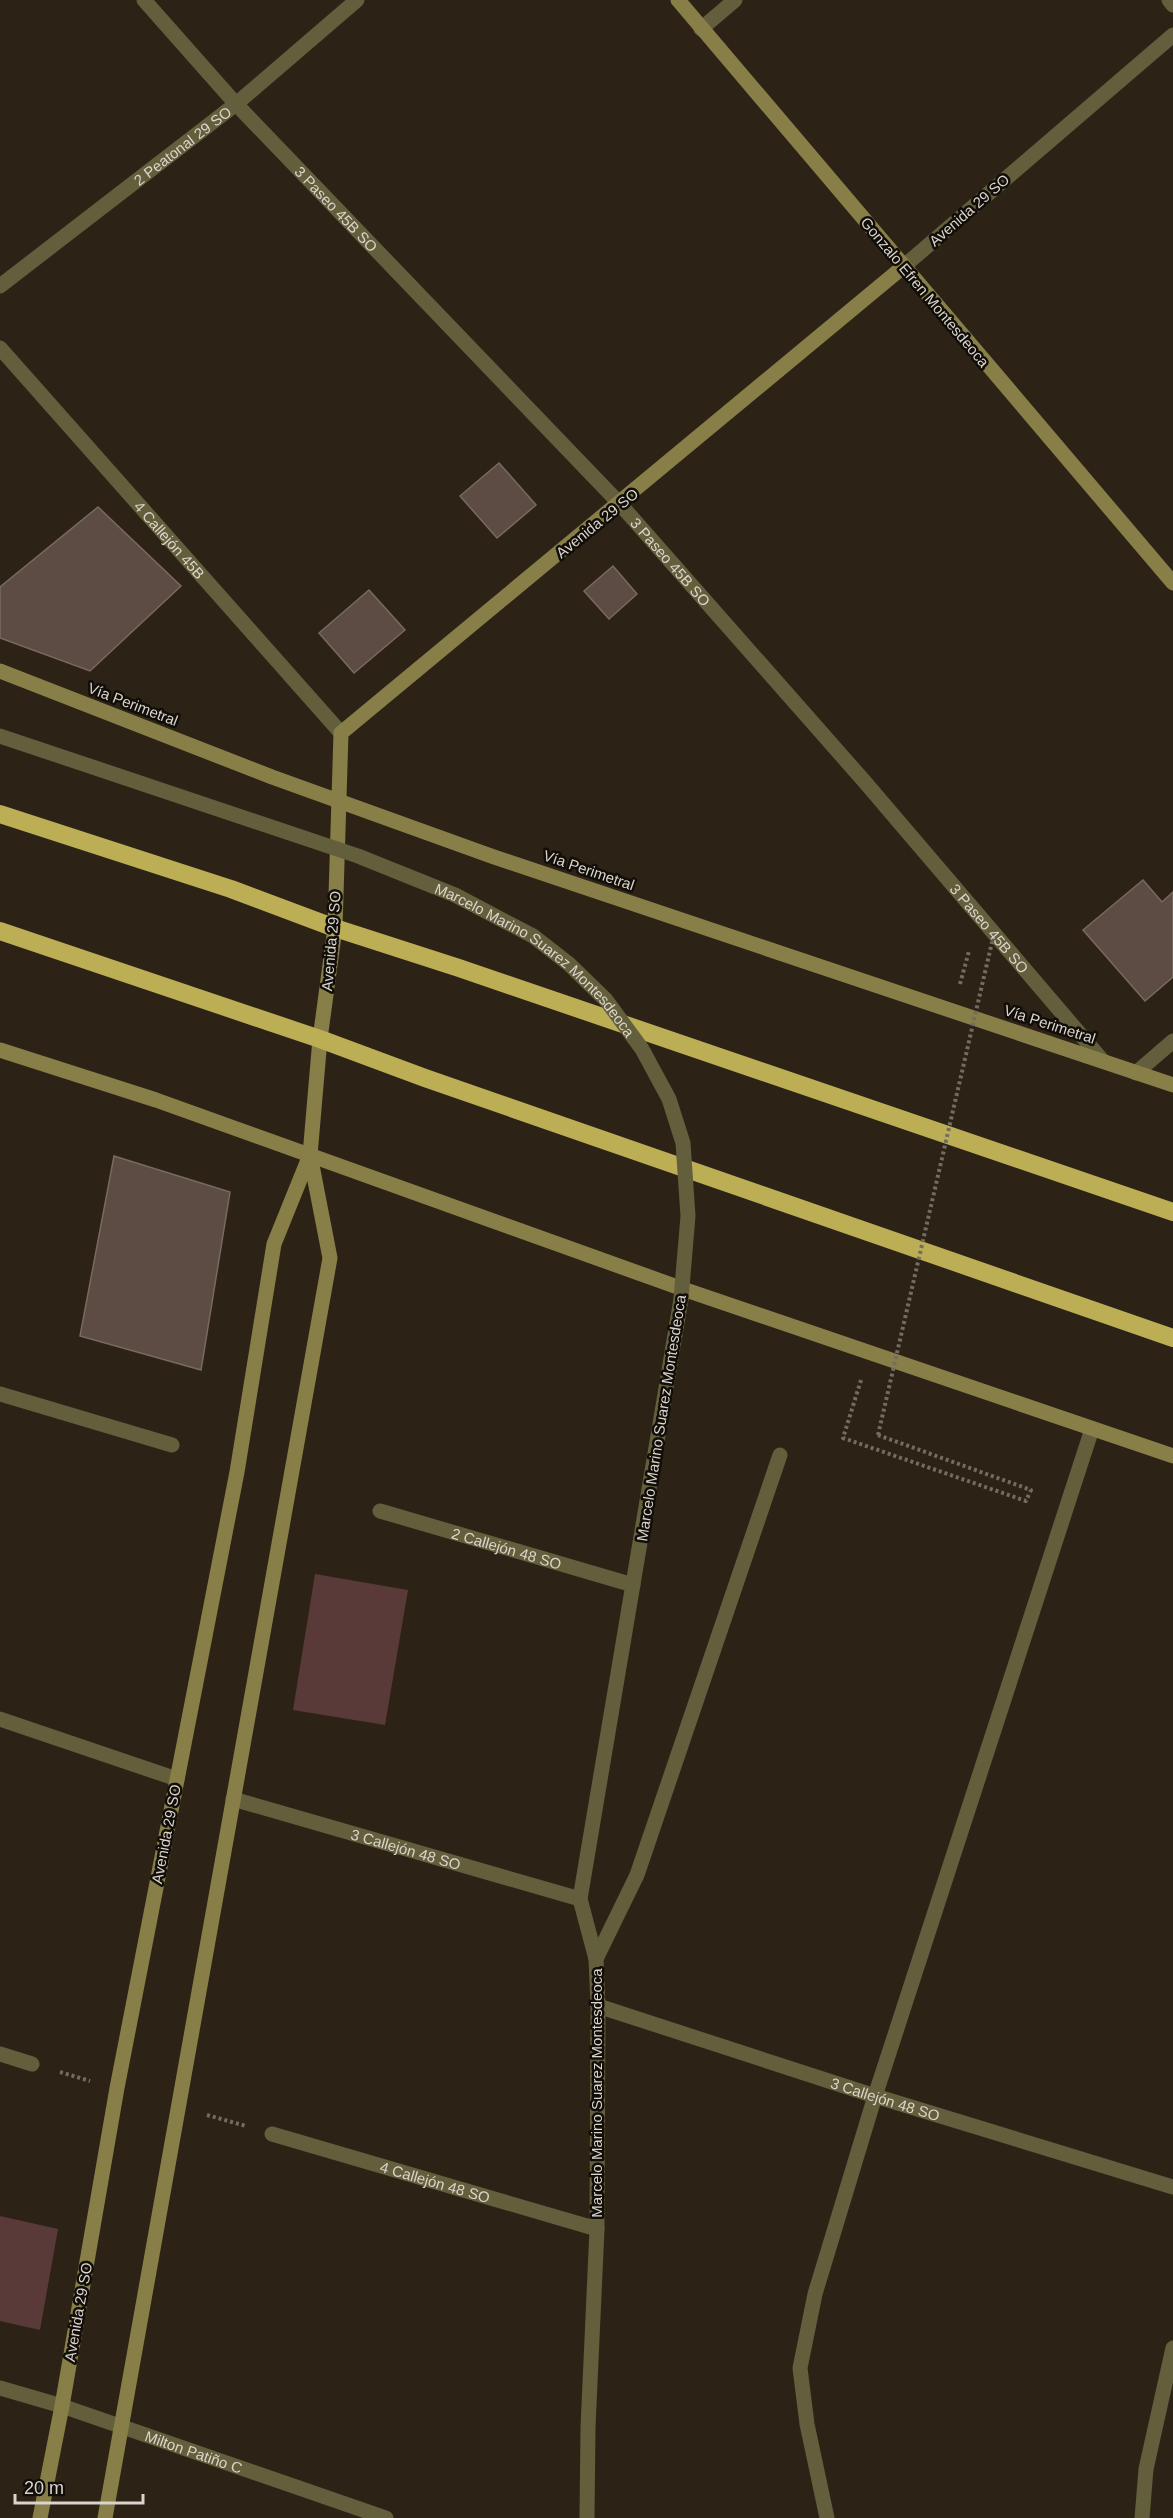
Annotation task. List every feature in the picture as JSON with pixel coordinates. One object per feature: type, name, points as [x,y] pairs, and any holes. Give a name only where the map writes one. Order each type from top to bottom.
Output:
[{"type":"highway","points":[[0,814],[231,889],[335,928],[459,968],[1173,1212]]},
{"type":"highway","points":[[0,931],[320,1040],[1173,1338]]},
{"type":"street","name":"3 Paseo 45B SO","points":[[144,0],[236,104],[620,504],[856,772],[1103,1061]]},
{"type":"street","name":"2 Peatonal 29 SO","points":[[0,286],[236,104],[357,0]]},
{"type":"street","name":"Gonzalo Efren Montesdeoca","points":[[678,0],[1173,584]]},
{"type":"street","points":[[701,29],[735,0]]},
{"type":"street","points":[[1169,0],[1173,5]]},
{"type":"street","name":"Avenida 29 SO","points":[[105,2518],[330,1258],[310,1155],[320,1040],[335,928],[337,800],[341,733],[620,504],[903,267],[1173,35]]},
{"type":"street","name":"4 Callejón 45B","points":[[0,348],[341,733]]},
{"type":"street","name":"Vía Perimetral","points":[[0,671],[337,800],[517,864],[1173,1085]]},
{"type":"street","name":"Marcelo Marino Suarez Montesdeoca","points":[[0,736],[358,856],[456,895],[533,936],[569,964],[606,1000],[642,1049],[669,1099],[683,1143],[688,1216],[681,1299],[580,1899],[596,1959],[598,2006],[597,2229],[588,2427],[587,2518]]},
{"type":"street","points":[[1136,1072],[1173,1041]]},
{"type":"street","points":[[0,1050],[156,1100],[683,1289],[1173,1456]]},
{"type":"street","name":"Avenida 29 SO","points":[[40,2518],[62,2406],[117,2088],[237,1472],[274,1244],[310,1155]]},
{"type":"street","points":[[0,1394],[172,1445]]},
{"type":"street","points":[[827,2518],[807,2424],[800,2368],[815,2294],[875,2096],[1092,1429]]},
{"type":"street","points":[[596,1959],[637,1875],[780,1455]]},
{"type":"street","name":"2 Callejón 48 SO","points":[[380,1511],[633,1585]]},
{"type":"street","points":[[0,1719],[177,1779]]},
{"type":"street","name":"3 Callejón 48 SO","points":[[232,1799],[580,1899]]},
{"type":"street","name":"3 Callejón 48 SO","points":[[598,2006],[875,2096],[1173,2187]]},
{"type":"street","points":[[0,2054],[32,2064]]},
{"type":"street","name":"4 Callejón 48 SO","points":[[272,2134],[597,2229]]},
{"type":"street","points":[[1142,2518],[1146,2469],[1173,2348]]},
{"type":"street","name":"Milton Patiño C","points":[[0,2388],[62,2406],[386,2518]]},
{"type":"path","points":[[870,1353],[843,1438],[1026,1501],[1031,1490],[878,1435],[992,942]]},
{"type":"shaded area","points":[[315,1574],[408,1590],[385,1725],[293,1710]]},
{"type":"shaded area","points":[[0,2216],[58,2229],[40,2330],[0,2321]]},
{"type":"building","points":[[499,463],[536,505],[497,538],[460,496]]},
{"type":"building","points":[[98,507],[181,586],[90,671],[0,638],[0,587]]},
{"type":"building","points":[[613,566],[637,594],[609,619],[584,591]]},
{"type":"building","points":[[369,590],[405,630],[354,673],[319,633]]},
{"type":"building","points":[[1143,880],[1162,902],[1173,892],[1173,977],[1145,1001],[1083,930]]},
{"type":"building","points":[[114,1156],[230,1192],[201,1370],[80,1336]]}]
